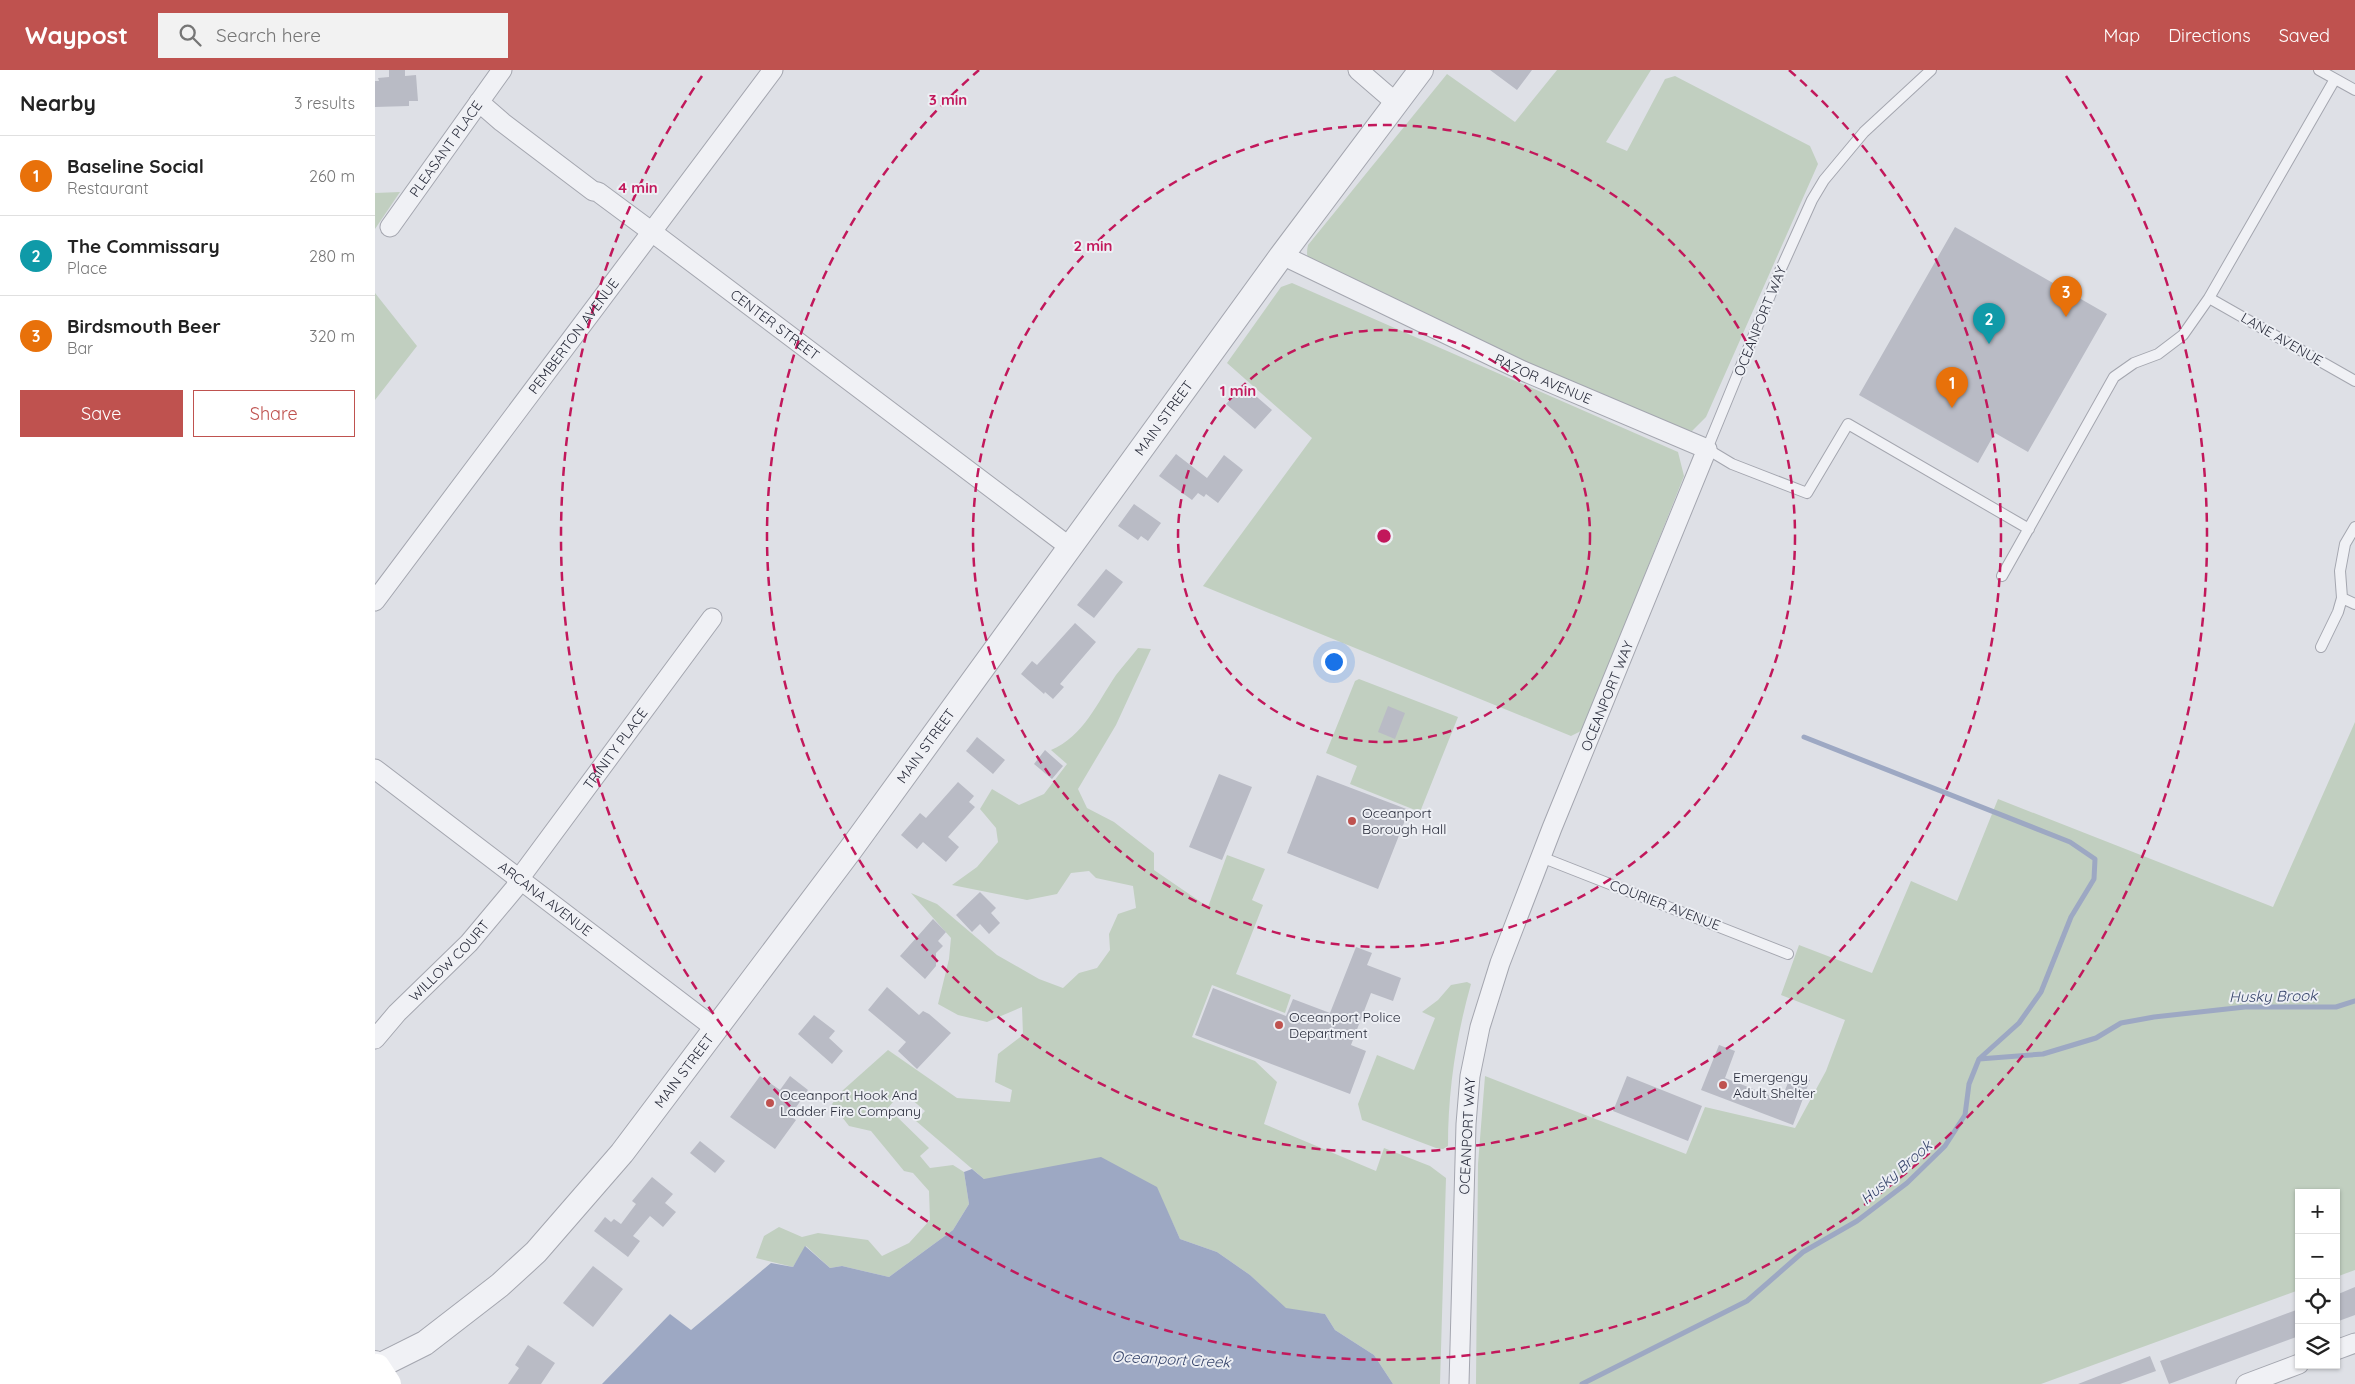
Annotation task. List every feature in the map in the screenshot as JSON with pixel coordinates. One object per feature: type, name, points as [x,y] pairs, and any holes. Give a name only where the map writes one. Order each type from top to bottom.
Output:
[{"type":"street","name":"PLEASANT PLACE","points":[[390,227],[503,70]]},
{"type":"street","name":"PEMBERTON AVENUE","points":[[375,601],[773,70]]},
{"type":"street","points":[[1358,70],[1395,102]]},
{"type":"street","name":"MAIN STREET","points":[[379,1371],[425,1343],[500,1285],[536,1252],[622,1153],[846,856],[1071,548],[1282,254],[1421,70]]},
{"type":"street","name":"CENTER STREET","points":[[479,102],[502,122],[585,185],[599,192],[1071,548]]},
{"type":"street","name":"RAZOR AVENUE","points":[[1282,254],[1532,375],[1707,449]]},
{"type":"street","name":"OCEANPORT WAY","points":[[1459,1384],[1465,1124],[1470,1076],[1480,1027],[1500,963],[1541,857],[1707,449]]},
{"type":"street","name":"TRINITY PLACE","points":[[519,879],[712,618]]},
{"type":"street","name":"ARCANA AVENUE","points":[[375,769],[716,1029]]},
{"type":"street","name":"WILLOW COURT","points":[[375,1039],[397,1013],[469,943],[515,888],[519,879]]},
{"type":"street","points":[[2340,1349],[2355,1343]]},
{"type":"street","points":[[2246,1384],[2295,1366]]},
{"type":"lane","name":"OCEANPORT WAY","points":[[1707,449],[1779,272],[1824,180],[1864,132],[1931,70]]},
{"type":"lane","points":[[2319,70],[2355,90]]},
{"type":"lane","points":[[2002,576],[2115,377],[2134,363],[2158,354],[2183,335],[2209,298],[2335,79]]},
{"type":"lane","name":"LANE AVENUE","points":[[2209,298],[2355,380]]},
{"type":"lane","name":"RAZOR AVENUE","points":[[1707,449],[1732,464],[1807,493],[1849,424],[2029,529]]},
{"type":"lane","points":[[2321,647],[2342,598],[2340,571],[2345,544],[2355,527]]},
{"type":"lane","points":[[2342,598],[2355,604]]},
{"type":"lane","name":"COURIER AVENUE","points":[[1541,857],[1788,954]]},
{"type":"green space","points":[[1557,70],[1651,70],[1606,142],[1627,151],[1665,79],[1675,76],[1810,146],[1818,164],[1706,417],[1692,431],[1674,428],[1312,266],[1308,259],[1308,245],[1447,74],[1515,122]]},
{"type":"green space","points":[[400,192],[375,229],[375,193]]},
{"type":"green space","points":[[1292,283],[1678,452],[1684,476],[1583,730],[1571,736],[1203,586],[1312,438],[1227,363],[1281,287]]},
{"type":"green space","points":[[375,293],[417,346],[375,400]]},
{"type":"green space","points":[[1138,648],[1151,649],[1116,725],[1078,789],[1087,808],[1114,822],[1154,853],[1154,870],[1208,907],[1227,855],[1265,869],[1252,900],[1263,905],[1236,974],[1291,995],[1285,1013],[1212,985],[1192,1037],[1255,1061],[1277,1082],[1264,1124],[1376,1171],[1384,1148],[1430,1166],[1446,1178],[1440,1384],[1393,1384],[1374,1355],[1335,1330],[1325,1314],[1286,1309],[1250,1275],[1217,1252],[1180,1239],[1156,1187],[984,1179],[916,1121],[925,1111],[902,1091],[888,1108],[929,1148],[920,1156],[930,1168],[953,1165],[964,1172],[969,1204],[953,1230],[889,1277],[842,1266],[830,1268],[806,1246],[793,1267],[756,1258],[764,1236],[779,1227],[802,1237],[818,1233],[868,1240],[882,1256],[909,1243],[930,1220],[929,1191],[913,1173],[904,1171],[871,1131],[849,1126],[832,1104],[842,1091],[888,1050],[957,1098],[1010,1102],[1012,1090],[995,1082],[998,1054],[1023,1035],[1022,1007],[987,1022],[958,1015],[938,1004],[949,959],[951,938],[911,893],[937,904],[997,955],[1039,979],[1063,988],[1079,973],[1097,968],[1110,950],[1109,934],[1118,914],[1136,908],[1133,886],[1096,878],[1089,871],[1071,873],[1057,894],[1027,900],[952,885],[977,867],[998,842],[996,828],[980,809],[992,789],[1019,805],[1044,794],[1067,764],[1051,750],[1062,744],[1081,728],[1116,675]]},
{"type":"green space","points":[[1359,679],[1458,717],[1420,812],[1350,784],[1357,766],[1326,753],[1355,681]]},
{"type":"green space","points":[[2355,722],[2355,1270],[2340,1276],[2340,1189],[2295,1189],[2295,1291],[2041,1384],[1476,1384],[1478,1164],[1485,1076],[1686,1154],[1705,1107],[1795,1128],[1826,1071],[1845,1020],[1781,995],[1799,945],[1872,973],[1911,881],[1957,901],[1998,799],[2273,907]]},
{"type":"green space","points":[[1467,982],[1471,984],[1454,1064],[1449,1105],[1448,1146],[1443,1149],[1436,1148],[1362,1120],[1358,1104],[1377,1055],[1414,1070],[1435,1018],[1422,1012],[1438,1000],[1451,985]]},
{"type":"water","name":"Oceanport Creek","points":[[1101,1157],[1157,1187],[1180,1239],[1217,1252],[1250,1275],[1286,1308],[1325,1314],[1335,1330],[1374,1355],[1393,1384],[602,1384],[670,1314],[691,1330],[771,1263],[793,1267],[805,1246],[830,1268],[842,1266],[889,1277],[953,1230],[969,1204],[964,1172],[972,1169],[984,1179]]},
{"type":"building","points":[[389,70],[405,70],[405,76],[416,75],[418,101],[409,101],[409,106],[375,107],[375,81],[379,81],[378,78],[389,77]]},
{"type":"building","points":[[1490,70],[1532,70],[1517,90]]},
{"type":"building","points":[[1955,227],[2107,314],[2028,452],[1995,433],[1978,463],[1859,395]]},
{"type":"building","points":[[1243,385],[1272,410],[1255,429],[1226,404]]},
{"type":"building","points":[[1176,454],[1207,478],[1224,455],[1243,470],[1218,503],[1206,494],[1204,497],[1198,493],[1192,500],[1159,476]]},
{"type":"building","points":[[1134,504],[1161,523],[1148,541],[1141,536],[1138,540],[1118,526]]},
{"type":"building","points":[[1106,569],[1123,582],[1094,618],[1077,605]]},
{"type":"building","points":[[1075,623],[1096,642],[1060,684],[1064,687],[1053,699],[1045,692],[1044,694],[1021,674],[1032,661],[1037,665]]},
{"type":"building","points":[[1388,706],[1405,713],[1395,739],[1378,732]]},
{"type":"building","points":[[977,737],[1005,760],[993,774],[966,751]]},
{"type":"building","points":[[1045,750],[1063,766],[1052,779],[1034,764]]},
{"type":"building","points":[[1219,774],[1252,787],[1222,860],[1189,847]]},
{"type":"building","name":"Oceanport Borough Hall","points":[[1317,775],[1409,810],[1378,889],[1287,853]]},
{"type":"building","points":[[958,782],[974,796],[969,802],[975,807],[948,837],[959,847],[946,862],[923,842],[917,849],[901,835],[920,813],[926,818]]},
{"type":"building","points":[[980,892],[996,908],[991,913],[1000,923],[989,934],[980,924],[972,932],[956,915]]},
{"type":"building","points":[[933,919],[946,932],[938,941],[943,946],[936,953],[936,966],[925,979],[900,956]]},
{"type":"building","name":"Oceanport Police Department","points":[[1356,947],[1372,953],[1367,965],[1401,978],[1393,1001],[1371,993],[1351,1045],[1366,1051],[1350,1094],[1195,1035],[1213,988],[1286,1016],[1293,999],[1330,1013]]},
{"type":"building","points":[[887,987],[919,1015],[923,1011],[929,1014],[951,1033],[917,1069],[898,1051],[906,1042],[868,1010]]},
{"type":"building","points":[[814,1015],[835,1031],[829,1038],[843,1051],[832,1064],[798,1034]]},
{"type":"building","name":"Emergengy Adult Shelter","points":[[1719,1045],[1735,1051],[1725,1078],[1781,1100],[1792,1073],[1810,1080],[1793,1125],[1701,1090]]},
{"type":"building","name":"Oceanport Hook And Ladder Fire Company","points":[[760,1076],[780,1090],[790,1076],[808,1090],[790,1116],[796,1120],[775,1149],[730,1117]]},
{"type":"building","points":[[1627,1076],[1702,1106],[1688,1141],[1613,1111]]},
{"type":"building","points":[[700,1141],[725,1161],[715,1173],[690,1153]]},
{"type":"building","points":[[652,1177],[673,1194],[665,1203],[676,1212],[663,1227],[650,1216],[633,1236],[640,1241],[628,1257],[594,1231],[605,1217],[611,1222],[614,1219],[621,1224],[636,1204],[632,1201]]},
{"type":"building","points":[[593,1266],[623,1289],[593,1327],[563,1303]]},
{"type":"building","points":[[2355,1287],[2355,1315],[2340,1321],[2340,1293]]},
{"type":"building","points":[[2295,1310],[2295,1337],[2169,1384],[2160,1361]]},
{"type":"building","points":[[528,1345],[555,1363],[541,1384],[508,1384],[519,1368],[515,1365]]},
{"type":"building","points":[[2150,1356],[2156,1371],[2120,1384],[2078,1384]]},
{"type":"waterway","points":[[1804,737],[2070,842],[2095,859],[2094,879],[2071,917],[2041,992],[2019,1023],[1979,1059]]},
{"type":"waterway","name":"Husky Brook","points":[[1582,1384],[1747,1301],[1803,1252],[1857,1221],[1907,1183],[1945,1146],[1965,1115],[1969,1084],[1979,1059],[2043,1054],[2096,1038],[2121,1023],[2154,1017],[2245,1007],[2336,1007],[2355,1001]]},
{"type":"place","name":"Birdsmouth Beer","points":[[2066,317]]},
{"type":"place","name":"The Commissary","points":[[1989,344]]},
{"type":"place","name":"Baseline Social","points":[[1952,408]]},
{"type":"place","name":"Oceanport Borough Hall","points":[[1352,821]]},
{"type":"place","name":"Oceanport Police Department","points":[[1279,1025]]},
{"type":"place","name":"Emergengy Adult Shelter","points":[[1723,1085]]},
{"type":"place","name":"Oceanport Hook And Ladder Fire Company","points":[[770,1103]]}]
